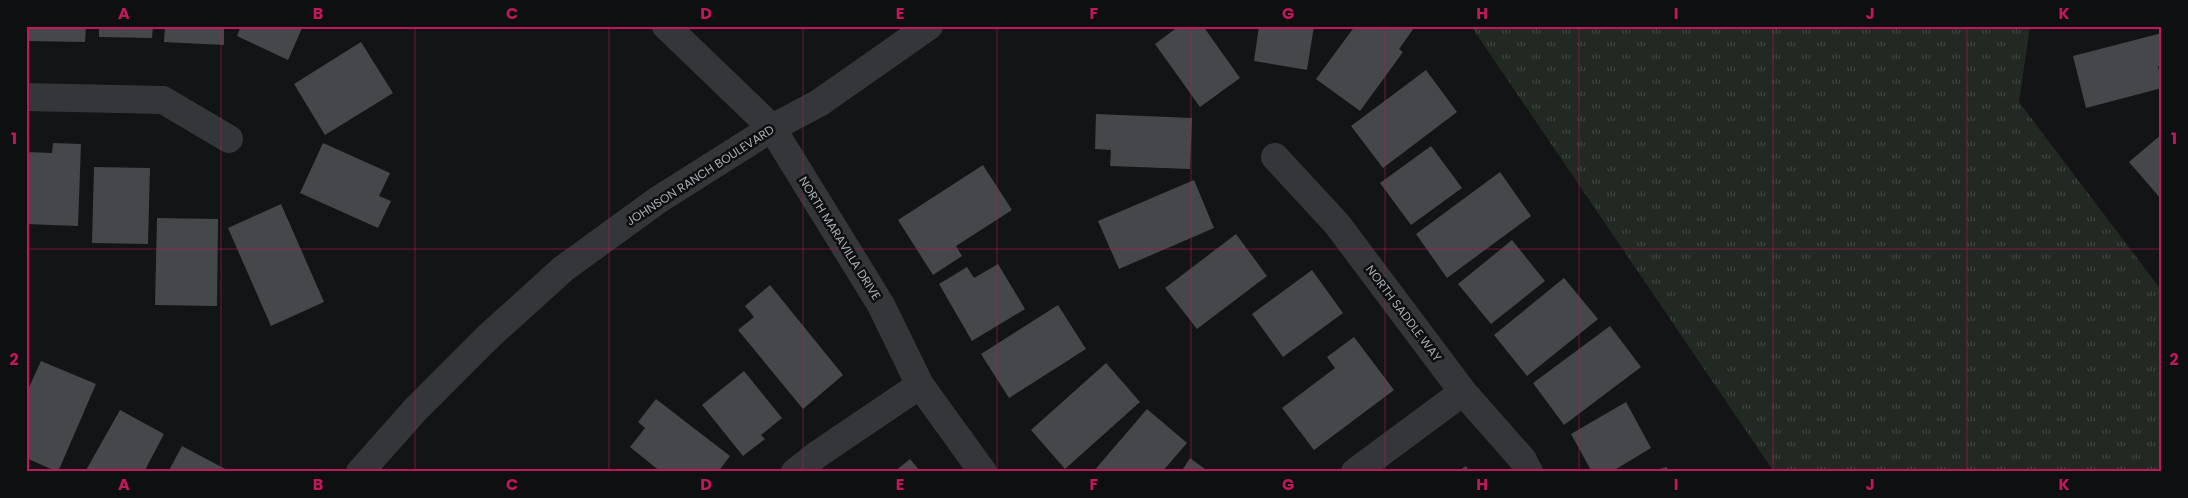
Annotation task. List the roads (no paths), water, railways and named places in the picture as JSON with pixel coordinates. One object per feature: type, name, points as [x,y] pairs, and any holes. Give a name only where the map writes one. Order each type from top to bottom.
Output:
[{"type":"street","name":"NORTH MARAVILLA DRIVE","points":[[666,26],[772,128],[881,305],[920,385],[983,472]]},
{"type":"street","name":"JOHNSON RANCH BOULEVARD","points":[[360,472],[415,410],[489,336],[563,269],[658,200],[772,128],[819,103],[928,26]]},
{"type":"street","points":[[26,97],[163,100],[228,139]]},
{"type":"street","name":"NORTH SADDLE WAY","points":[[1275,157],[1338,224],[1463,392],[1523,460],[1529,472]]},
{"type":"street","points":[[795,472],[818,454],[920,385]]},
{"type":"street","points":[[1355,472],[1463,392]]}]
